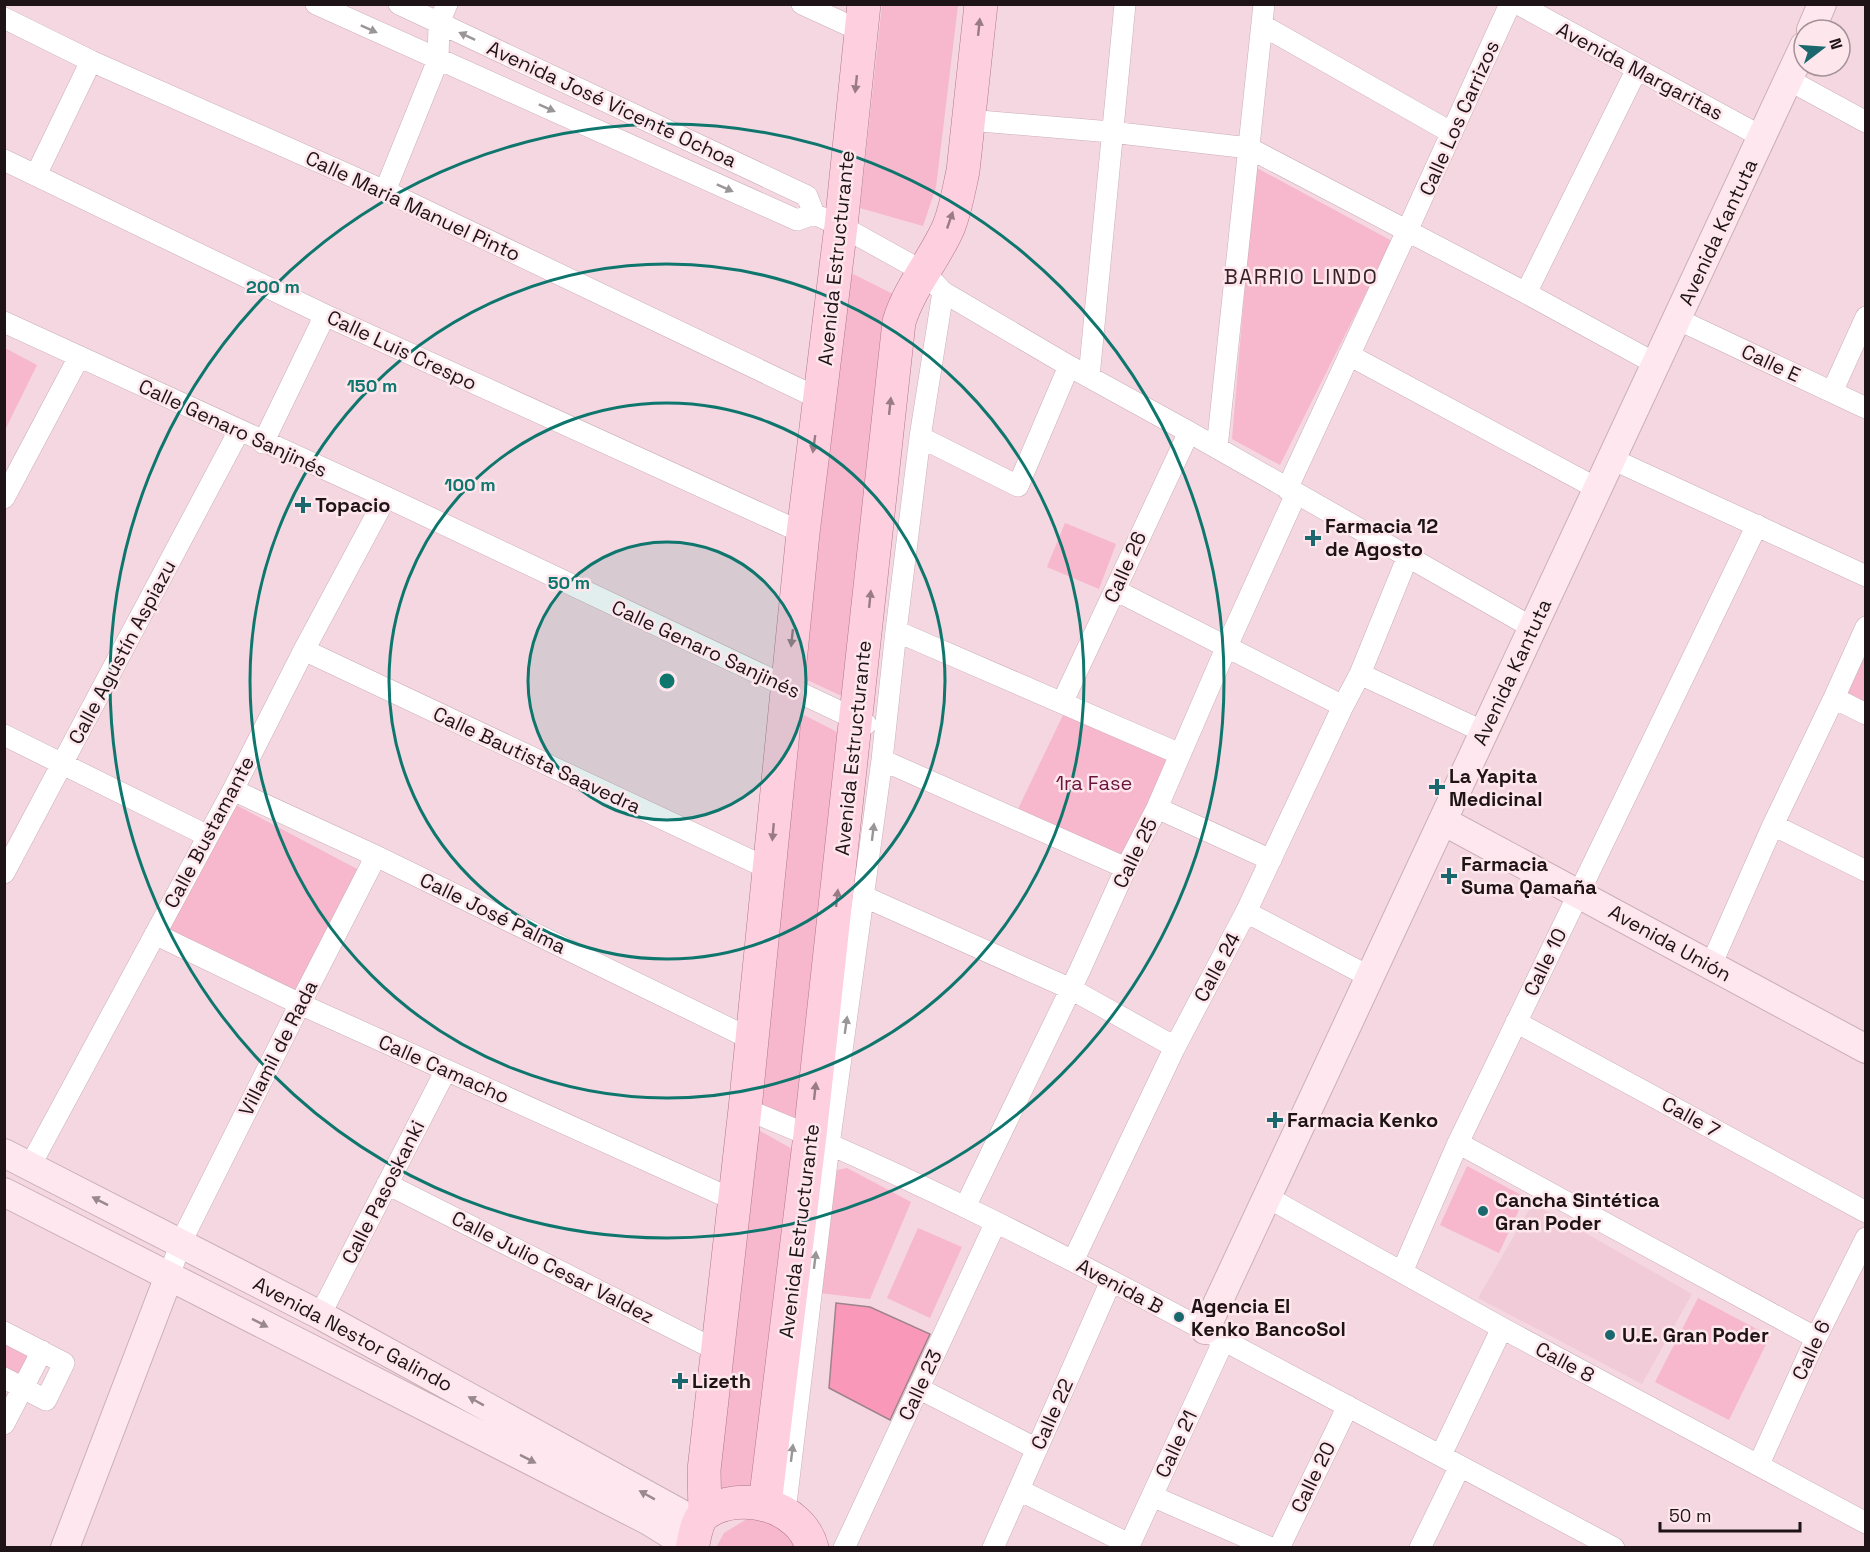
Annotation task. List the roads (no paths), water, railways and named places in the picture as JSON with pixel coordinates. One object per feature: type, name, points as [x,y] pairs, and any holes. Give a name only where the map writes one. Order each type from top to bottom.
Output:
[{"type":"main road","name":"Avenida Estructurante","points":[[775,1508],[871,726],[900,322],[905,301],[933,282],[963,171],[981,4]]},
{"type":"main road","name":"Avenida Estructurante","points":[[695,1533],[735,1200],[803,534],[820,399],[828,220],[862,18]]},
{"type":"main road","points":[[695,1533],[728,1504],[775,1508],[801,1525],[812,1548]]},
{"type":"street","points":[[316,4],[797,220],[828,220],[1069,366],[1533,628]]},
{"type":"street","name":"Avenida José Vicente Ochoa","points":[[399,4],[443,14],[807,196],[828,220]]},
{"type":"street","points":[[802,4],[862,18]]},
{"type":"street","points":[[1089,377],[1125,4]]},
{"type":"street","name":"Calle Los Carrizos","points":[[1348,355],[1510,4]]},
{"type":"street","name":"Avenida Margaritas","points":[[1518,4],[1762,137]]},
{"type":"street","points":[[384,191],[438,60],[443,14]]},
{"type":"street","points":[[1217,448],[1263,15],[1452,133]]},
{"type":"street","name":"Calle Maria Manuel Pinto","points":[[4,18],[91,61],[384,191],[820,399]]},
{"type":"street","points":[[36,175],[91,61]]},
{"type":"street","points":[[1526,293],[1637,69]]},
{"type":"street","name":"Avenida Kantuta","points":[[1214,1335],[1267,1197],[1792,73]]},
{"type":"street","points":[[1789,80],[1866,122]]},
{"type":"street","points":[[968,120],[1111,132],[1249,148],[1656,364]]},
{"type":"street","name":"Calle Luis Crespo","points":[[4,160],[326,315],[803,534]]},
{"type":"street","name":"Avenida Estructurante","points":[[820,1140],[865,897],[882,760],[871,726],[896,631],[920,437],[933,282]]},
{"type":"street","points":[[263,443],[326,315]]},
{"type":"street","points":[[1832,392],[1866,317]]},
{"type":"street","name":"Calle E","points":[[1677,319],[1866,408]]},
{"type":"street","name":"Calle Genaro Sanjinés","points":[[4,322],[263,443],[386,497],[871,726]]},
{"type":"street","points":[[1348,355],[1598,489]]},
{"type":"street","name":"Calle 25","points":[[965,1207],[1071,989],[1126,868],[1157,808],[1348,355]]},
{"type":"street","points":[[4,498],[79,357]]},
{"type":"street","points":[[920,437],[1018,486],[1069,366]]},
{"type":"street","name":"Calle Agustín Aspiazu","points":[[4,873],[239,431]]},
{"type":"street","name":"Calle 26","points":[[1062,703],[1189,432]]},
{"type":"street","points":[[1612,459],[1866,576]]},
{"type":"street","name":"Calle Bustamante","points":[[30,1166],[233,790],[304,650],[386,497]]},
{"type":"street","name":"Calle 10","points":[[1402,1272],[1458,1143],[1757,525]]},
{"type":"street","name":"Calle 24","points":[[1073,1261],[1175,1047],[1246,912],[1360,674],[1408,556]]},
{"type":"street","points":[[1115,590],[1343,706]]},
{"type":"street","points":[[1712,965],[1773,825],[1866,627]]},
{"type":"street","points":[[896,631],[1180,754]]},
{"type":"street","name":"Calle Bautista Saavedra","points":[[304,650],[769,869]]},
{"type":"street","points":[[1360,674],[1484,732]]},
{"type":"street","points":[[1834,699],[1866,714]]},
{"type":"street","points":[[4,735],[208,836]]},
{"type":"street","points":[[882,760],[1126,868]]},
{"type":"street","name":"Calle José Palma","points":[[233,790],[376,856],[751,1039]]},
{"type":"street","points":[[1157,808],[1271,860]]},
{"type":"street","name":"Avenida Unión","points":[[1443,820],[1866,1049]]},
{"type":"street","points":[[1773,825],[1866,871]]},
{"type":"street","name":"Villamil de Rada","points":[[169,1276],[181,1242],[376,856]]},
{"type":"street","points":[[865,897],[1071,989],[1175,1047]]},
{"type":"street","points":[[1246,912],[1370,977]]},
{"type":"street","name":"Calle Camacho","points":[[155,934],[300,1004],[735,1200]]},
{"type":"street","name":"Calle 7","points":[[1516,1022],[1866,1212]]},
{"type":"street","name":"Calle Pasoskanki","points":[[320,1315],[446,1070]]},
{"type":"street","name":"Avenida B","points":[[745,1109],[820,1140],[996,1222],[1441,1455],[1579,1539],[1614,1548]]},
{"type":"street","points":[[1458,1143],[1816,1338]]},
{"type":"street","name":"Avenida Nestor Galindo","points":[[4,1153],[320,1315],[695,1533]]},
{"type":"street","name":"Calle Julio Cesar Valdez","points":[[387,1184],[718,1351]]},
{"type":"street","name":"Avenida Nestor Galindo","points":[[4,1192],[649,1521],[670,1534],[695,1533]]},
{"type":"street","name":"Calle 8","points":[[1267,1197],[1502,1328],[1866,1522]]},
{"type":"street","name":"Calle 23","points":[[844,1548],[996,1222]]},
{"type":"street","name":"Calle 6","points":[[1759,1464],[1816,1338],[1866,1238]]},
{"type":"street","points":[[65,1548],[169,1276]]},
{"type":"street","name":"Calle 22","points":[[993,1548],[1111,1281]]},
{"type":"street","points":[[1441,1455],[1502,1328]]},
{"type":"street","points":[[4,1332],[64,1363],[46,1400],[4,1378]]},
{"type":"street","name":"Calle 21","points":[[1129,1546],[1152,1496],[1214,1335]]},
{"type":"street","points":[[4,1424],[24,1388]]},
{"type":"street","points":[[918,1388],[1037,1449]]},
{"type":"street","name":"Calle 20","points":[[1279,1548],[1348,1406]]},
{"type":"street","points":[[1420,1548],[1460,1466]]},
{"type":"street","points":[[1019,1490],[1129,1546]]},
{"type":"street","points":[[1152,1496],[1271,1548]]},
{"type":"place","name":"Topacio","points":[[303,505]]},
{"type":"place","name":"Farmacia 12 de Agosto","points":[[1313,538]]},
{"type":"place","name":"La Yapita Medicinal","points":[[1437,787]]},
{"type":"place","name":"Farmacia Suma Qamaña","points":[[1449,876]]},
{"type":"place","name":"Farmacia Kenko","points":[[1275,1120]]},
{"type":"place","name":"Cancha Sintética Gran Poder","points":[[1483,1211]]},
{"type":"place","name":"Agencia El Kenko BancoSol","points":[[1179,1317]]},
{"type":"place","name":"U.E. Gran Poder","points":[[1610,1335]]},
{"type":"place","name":"Lizeth","points":[[680,1381]]},
{"type":"district","name":"BARRIO LINDO","points":[[1301,276]]},
{"type":"park label","name":"1ra Fase","points":[[1094,783]]}]
